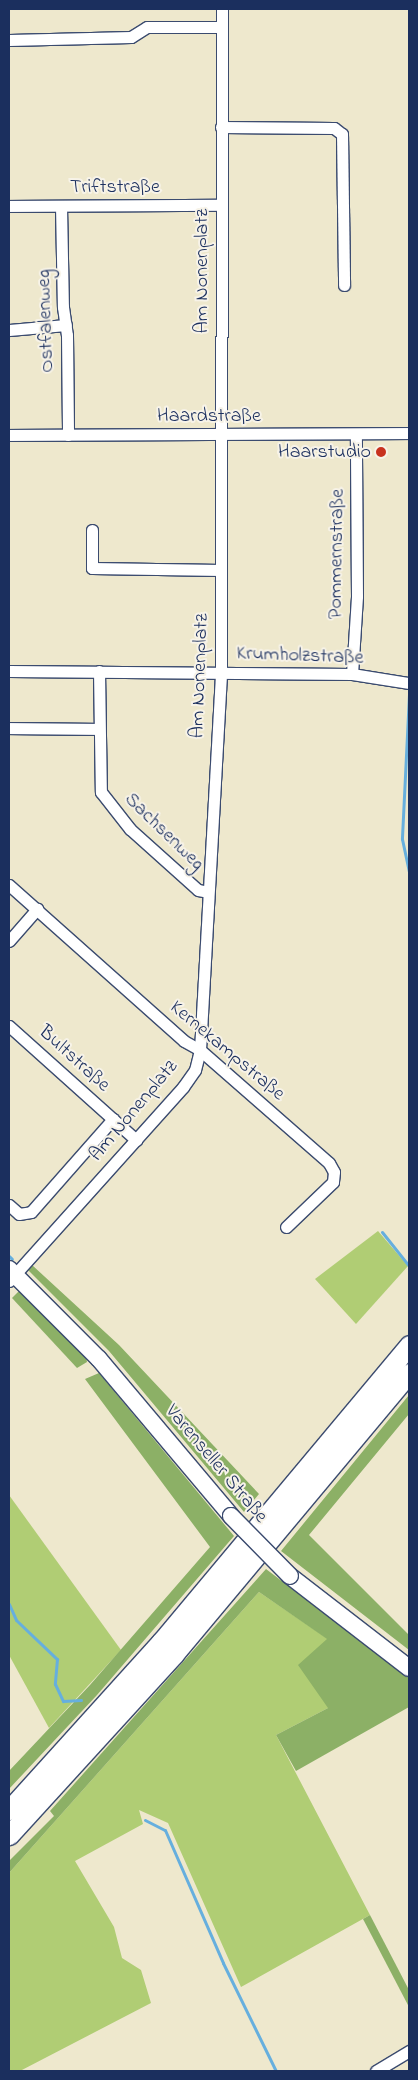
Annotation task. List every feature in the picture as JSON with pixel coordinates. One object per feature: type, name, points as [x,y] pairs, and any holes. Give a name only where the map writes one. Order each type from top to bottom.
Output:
[{"type":"highway","points":[[9,1810],[161,1642],[409,1345]]},
{"type":"highway","points":[[9,1835],[174,1654],[409,1373]]},
{"type":"main road","name":"Varenseller Straße","points":[[11,1275],[99,1359],[231,1516],[290,1576],[409,1668]]},
{"type":"street","name":"Am Nonenplatz","points":[[11,1275],[136,1140],[195,1070],[200,1050],[221,671],[222,9]]},
{"type":"street","points":[[9,40],[131,37],[147,27],[221,27]]},
{"type":"street","points":[[221,127],[334,128],[342,134],[344,285]]},
{"type":"street","name":"Triftstraße","points":[[9,206],[221,205]]},
{"type":"street","name":"Ostfalenweg","points":[[61,206],[68,434]]},
{"type":"street","points":[[9,330],[66,325]]},
{"type":"street","name":"Haardstraße","points":[[9,435],[409,433]]},
{"type":"street","name":"Pommernstraße","points":[[352,674],[357,596],[356,434]]},
{"type":"street","points":[[92,530],[92,568],[221,570]]},
{"type":"street","name":"Krumholzstraße","points":[[9,671],[221,671],[352,674],[409,683]]},
{"type":"street","name":"Sachsenweg","points":[[99,671],[99,783],[105,801],[130,829],[198,890],[208,892]]},
{"type":"street","points":[[9,728],[99,729]]},
{"type":"street","name":"Kernekampstraße","points":[[9,885],[184,1041],[200,1050],[329,1163],[334,1172],[333,1182],[286,1227]]},
{"type":"street","points":[[9,941],[37,910]]},
{"type":"street","name":"Bultstraße","points":[[9,1026],[136,1140]]},
{"type":"street","points":[[9,1205],[19,1214],[30,1212],[113,1119]]},
{"type":"street","points":[[376,2071],[409,2051]]},
{"type":"green space","points":[[378,1231],[408,1266],[356,1324],[315,1279]]},
{"type":"green space","points":[[32,1265],[119,1345],[259,1494],[244,1512],[109,1351],[28,1270]]},
{"type":"green space","points":[[20,1290],[86,1356],[87,1362],[77,1368],[12,1298]]},
{"type":"green space","points":[[99,1373],[234,1536],[97,1695],[9,1789],[9,1771],[90,1685],[210,1547],[85,1379]]},
{"type":"green space","points":[[409,1395],[409,1414],[309,1535],[409,1635],[409,1650],[281,1551]]},
{"type":"green space","points":[[9,1495],[121,1650],[49,1728],[9,1655]]},
{"type":"green space","points":[[266,1569],[409,1678],[409,1707],[296,1771],[276,1735],[328,1708],[298,1665],[327,1639],[259,1592],[9,1873],[9,1861],[54,1816],[50,1811]]},
{"type":"green space","points":[[259,1592],[328,1639],[328,1708],[276,1735],[370,1915],[241,1987],[168,1823],[139,1810],[143,1824],[75,1861],[114,1927],[122,1958],[141,1970],[151,2003],[20,2071],[9,2071],[9,1873]]},
{"type":"green space","points":[[370,1915],[409,1990],[409,2007],[363,1919]]},
{"type":"waterway","points":[[409,694],[402,839],[409,871]]},
{"type":"waterway","points":[[382,1232],[409,1266]]},
{"type":"waterway","points":[[9,1256],[12,1259]]},
{"type":"waterway","points":[[9,1604],[16,1620],[57,1659],[55,1684],[63,1701],[81,1700]]},
{"type":"waterway","points":[[145,1820],[165,1830],[223,1963],[276,2071]]},
{"type":"place","name":"Haarstudio","points":[[381,452]]}]
